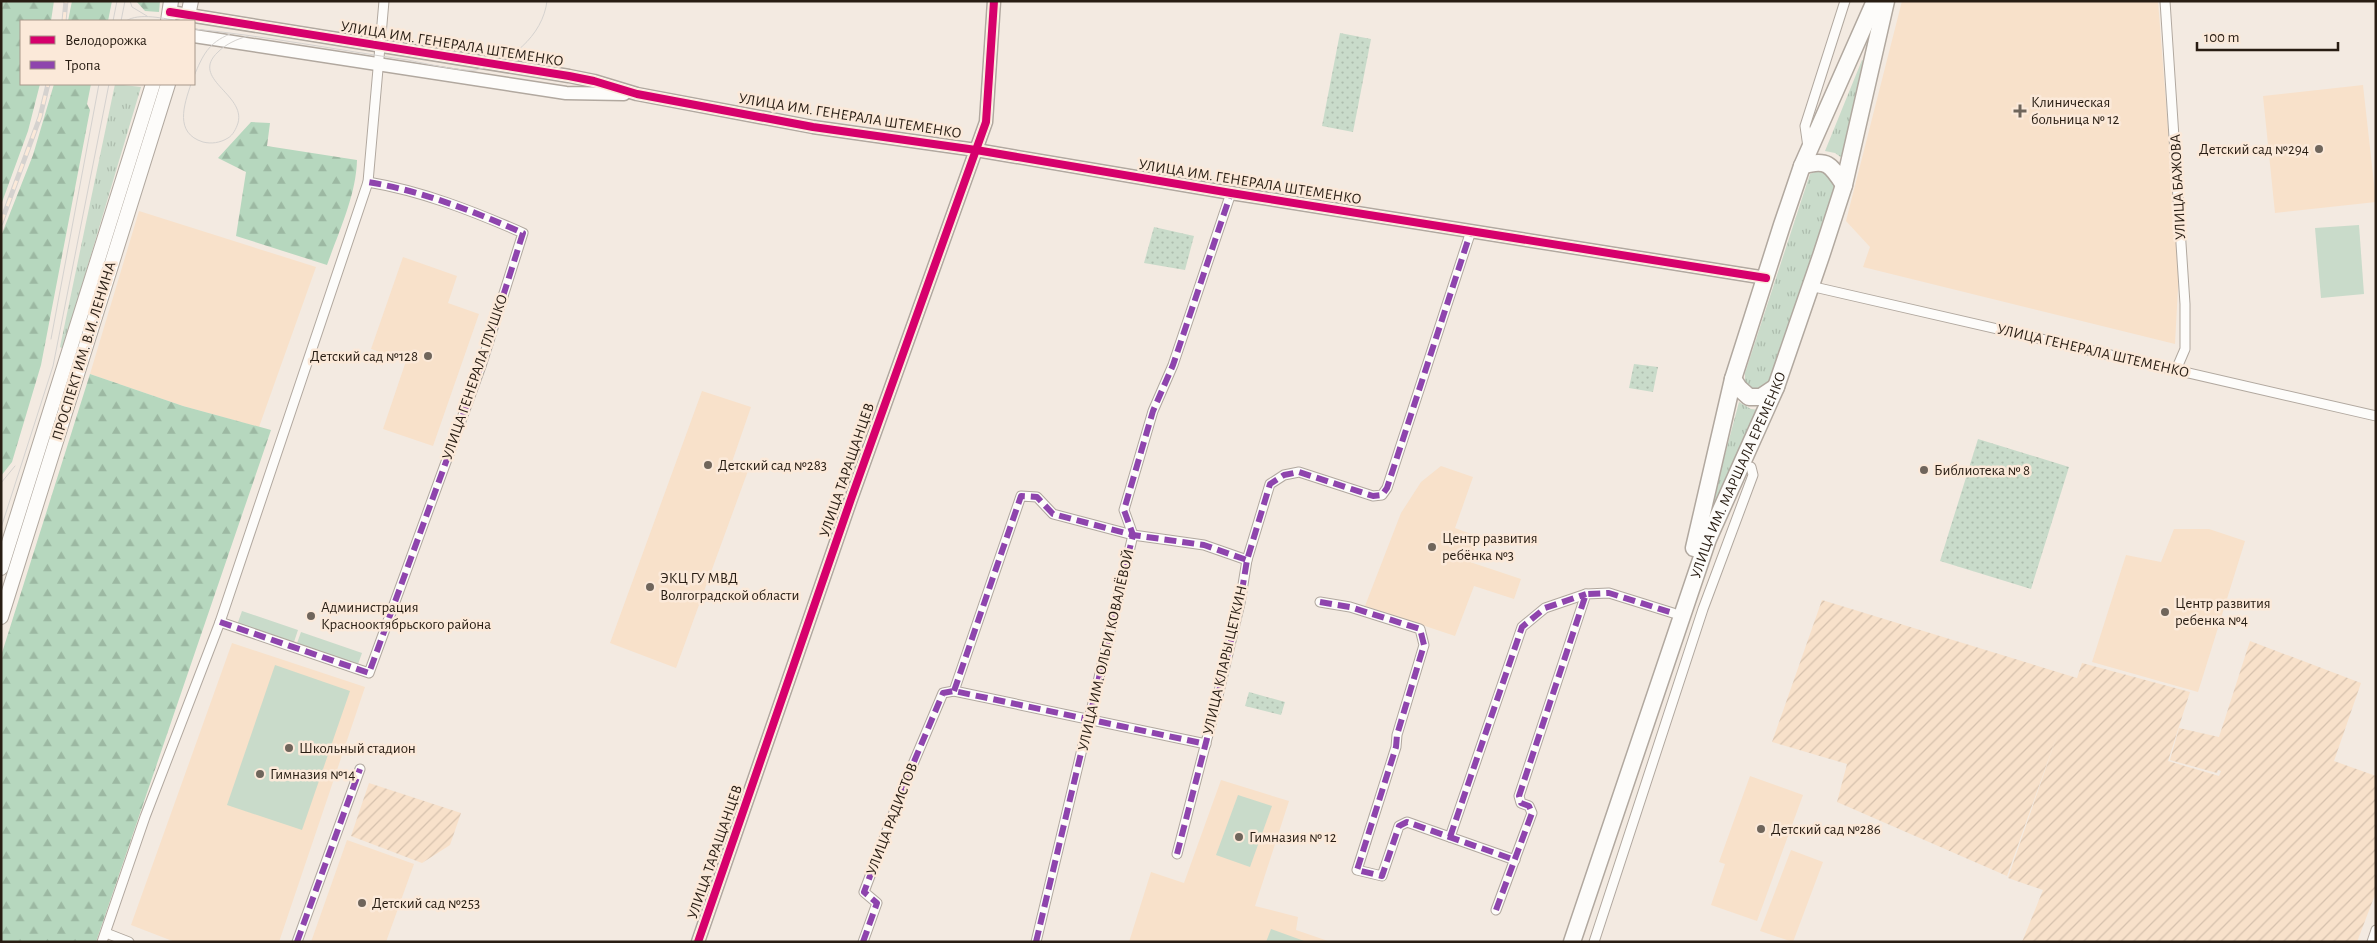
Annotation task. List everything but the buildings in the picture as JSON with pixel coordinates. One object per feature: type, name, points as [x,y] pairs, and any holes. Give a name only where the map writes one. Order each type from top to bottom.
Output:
[{"type":"highway","name":"УЛИЦА ИМ. МАРШАЛА ЕРЕМЕНКО","points":[[1562,942],[1699,534],[1733,379],[1802,166],[1875,1]]},
{"type":"highway","name":"УЛИЦА ИМ. МАРШАЛА ЕРЕМЕНКО","points":[[1572,942],[1708,539],[1776,387],[1844,186],[1886,1]]},
{"type":"highway","points":[[1802,166],[1814,162],[1825,163],[1834,169],[1844,186]]},
{"type":"highway","points":[[1733,379],[1749,397],[1761,397],[1776,387]]},
{"type":"main road","name":"ПРОСПЕКТ ИМ. В.И. ЛЕНИНА","points":[[1,568],[153,85]]},
{"type":"main road","name":"ПРОСПЕКТ ИМ. В.И. ЛЕНИНА","points":[[1,618],[168,85]]},
{"type":"street","points":[[129,942],[104,937],[145,817],[220,622],[368,182],[384,1]]},
{"type":"street","name":"УЛИЦА ТАРАЩАНЦЕВ","points":[[698,942],[851,499],[986,122],[994,1]]},
{"type":"street","points":[[1809,150],[1805,126],[1845,1]]},
{"type":"street","name":"УЛИЦА БАЖОВА","points":[[2165,1],[2185,304],[2185,350],[2176,370]]},
{"type":"street","name":"УЛИЦА ИМ. ГЕНЕРАЛА ШТЕМЕНКО","points":[[170,11],[189,12],[380,47],[569,76],[594,81],[637,94],[812,126],[976,150],[1231,193],[1766,278]]},
{"type":"street","name":"УЛИЦА ИМ. ГЕНЕРАЛА ШТЕМЕНКО","points":[[195,36],[566,92],[637,94]]},
{"type":"street","name":"УЛИЦА ГЕНЕРАЛА ГЛУШКО","points":[[220,622],[368,673],[481,366],[523,233],[459,207],[399,188],[368,182]]},
{"type":"street","name":"УЛИЦА ИМ. ОЛЬГИ КОВАЛЁВОЙ","points":[[1036,942],[1133,535],[1124,510],[1153,411],[1173,365],[1231,193]]},
{"type":"street","name":"УЛИЦА КЛАРЫ ЦЕТКИН","points":[[1177,854],[1240,603],[1247,560],[1270,484],[1284,475],[1298,472],[1373,496],[1382,495],[1387,488],[1471,231]]},
{"type":"street","name":"УЛИЦА ГЕНЕРАЛА ШТЕМЕНКО","points":[[1810,286],[2376,416]]},
{"type":"street","points":[[1594,942],[1703,609],[1753,475],[1751,467]]},
{"type":"street","points":[[1206,744],[1090,718],[954,691],[1021,496],[1037,497],[1053,514],[1133,535],[1204,545],[1247,560]]},
{"type":"street","points":[[1450,837],[1522,627],[1545,608],[1586,594],[1609,593],[1674,613]]},
{"type":"street","points":[[1496,910],[1532,813],[1529,806],[1521,803],[1519,796],[1586,594]]},
{"type":"street","points":[[1320,602],[1350,607],[1420,629],[1424,645],[1397,735],[1396,747],[1357,870],[1382,876],[1399,826],[1408,822],[1516,860]]},
{"type":"street","name":"УЛИЦА РАДИСТОВ","points":[[863,942],[877,903],[864,892],[905,783],[943,692],[954,691]]},
{"type":"street","points":[[297,942],[360,769]]},
{"type":"street","points":[[2372,942],[2376,930]]},
{"type":"shaded area","name":"Клиническая больница № 12","points":[[1902,1],[2158,1],[2179,269],[2175,344],[1863,267],[1870,247],[1846,221]]},
{"type":"shaded area","name":"Детский сад №294","points":[[2363,85],[2376,202],[2275,213],[2263,96]]},
{"type":"shaded area","points":[[139,211],[316,267],[259,427],[183,406],[90,374]]},
{"type":"shaded area","name":"Детский сад №128","points":[[403,257],[457,276],[448,303],[479,314],[433,446],[383,429],[406,361],[371,349]]},
{"type":"shaded area","points":[[702,391],[751,407],[732,462],[749,468],[676,668],[610,643]]},
{"type":"shaded area","name":"Центр развития ребёнка №3","points":[[1441,466],[1473,477],[1455,528],[1479,537],[1470,562],[1521,579],[1514,599],[1474,586],[1455,636],[1365,606],[1401,513],[1421,482]]},
{"type":"shaded area","name":"Центр развития ребенка №4","points":[[2174,529],[2209,529],[2245,541],[2198,692],[2092,662],[2126,555],[2161,562]]},
{"type":"shaded area","points":[[1822,600],[2077,678],[2082,663],[2190,692],[2168,761],[2219,776],[2221,771],[2218,770],[2217,773],[2170,760],[2179,728],[2219,737],[2250,641],[2361,683],[2334,761],[2376,776],[2376,892],[2357,942],[2022,942],[2043,890],[2008,878],[2060,727],[2007,876],[1837,802],[1847,764],[1772,742]]},
{"type":"shaded area","name":"Гимназия №14","points":[[232,643],[365,687],[279,942],[175,942],[131,925]]},
{"type":"shaded area","name":"Детский сад №286","points":[[1750,776],[1803,795],[1757,921],[1711,905],[1725,864],[1719,862]]},
{"type":"shaded area","name":"Гимназия № 12","points":[[1221,780],[1289,801],[1255,906],[1298,917],[1296,930],[1331,942],[1129,942],[1151,872],[1184,883]]},
{"type":"shaded area","points":[[369,783],[461,813],[450,845],[422,863],[351,836]]},
{"type":"shaded area","name":"Детский сад №253","points":[[347,840],[414,864],[386,942],[311,942]]},
{"type":"shaded area","points":[[1791,850],[1823,862],[1793,942],[1760,931]]},
{"type":"green space","points":[[1,1],[54,1],[51,20],[20,20],[20,85],[40,85],[28,131],[1,205]]},
{"type":"green space","points":[[72,1],[112,1],[108,20],[68,20]]},
{"type":"green space","points":[[136,1],[160,1],[159,12],[145,11]]},
{"type":"green space","points":[[1340,33],[1371,39],[1353,132],[1322,126]]},
{"type":"green space","points":[[1862,60],[1866,62],[1842,158],[1835,153],[1825,151]]},
{"type":"green space","points":[[54,85],[91,85],[87,104],[90,110],[41,365],[12,462],[1,476],[1,236],[33,155]]},
{"type":"green space","points":[[115,85],[141,87],[63,349],[60,347]]},
{"type":"green space","points":[[251,122],[270,123],[267,146],[357,160],[354,187],[327,265],[236,236],[246,172],[218,158]]},
{"type":"green space","points":[[1817,171],[1825,172],[1834,184],[1834,193],[1772,382],[1768,388],[1754,390],[1745,383],[1745,373],[1810,174]]},
{"type":"green space","points":[[2359,225],[2364,294],[2321,298],[2315,228]]},
{"type":"green space","points":[[1154,227],[1194,236],[1185,270],[1144,263]]},
{"type":"green space","points":[[1634,364],[1658,367],[1653,392],[1629,388]]},
{"type":"green space","points":[[90,374],[183,406],[271,430],[96,942],[1,942],[1,656]]},
{"type":"green space","points":[[1739,402],[1751,409],[1759,410],[1716,508],[1711,507]]},
{"type":"green space","points":[[1978,439],[2069,467],[2031,589],[1940,561]]},
{"type":"green space","points":[[242,611],[298,630],[293,645],[237,625]]},
{"type":"green space","points":[[301,632],[362,653],[357,667],[296,646]]},
{"type":"green space","name":"Школьный стадион","points":[[275,665],[350,691],[302,830],[227,805]]},
{"type":"green space","points":[[1249,692],[1285,702],[1281,715],[1245,706]]},
{"type":"green space","points":[[1238,795],[1272,806],[1250,867],[1216,855]]},
{"type":"green space","points":[[1271,929],[1307,942],[1266,942]]},
{"type":"tram line","points":[[113,20],[117,1]]},
{"type":"tram line","points":[[121,20],[125,1]]},
{"type":"tram line","points":[[130,1],[132,7],[147,16]]},
{"type":"tram line","points":[[195,29],[275,39],[453,69],[475,70],[500,62],[522,46],[539,26],[547,1]]},
{"type":"tram line","points":[[128,20],[138,17],[173,20]]},
{"type":"tram line","points":[[195,74],[207,50],[216,41],[230,34]]},
{"type":"tram line","points":[[191,85],[184,109],[185,125],[188,132],[194,138],[206,143],[219,142],[230,137],[238,123],[238,113],[234,103],[214,79],[210,70],[211,62],[218,52],[225,47],[236,40],[248,36]]},
{"type":"tram line","points":[[51,339],[99,85]]},
{"type":"tram line","points":[[1,528],[53,366],[109,85]]},
{"type":"tram line","points":[[1,483],[15,466]]},
{"type":"railway","points":[[64,20],[66,1]]},
{"type":"railway","points":[[1,223],[40,117],[48,85]]},
{"type":"marked path","points":[[220,622],[369,673],[481,366],[523,233],[447,203],[408,191],[368,182]]},
{"type":"marked path","points":[[1036,942],[1133,535],[1124,510],[1153,411],[1173,365],[1231,193]]},
{"type":"marked path","points":[[1177,854],[1216,704],[1240,603],[1247,560],[1270,484],[1284,475],[1299,472],[1373,496],[1382,495],[1387,488],[1471,231]]},
{"type":"marked path","points":[[954,691],[1021,496],[1037,497],[1053,514],[1133,535],[1204,545],[1247,560]]},
{"type":"marked path","points":[[1496,910],[1532,813],[1529,806],[1521,803],[1519,796],[1586,594],[1609,593],[1673,613]]},
{"type":"marked path","points":[[1450,837],[1522,627],[1545,608],[1586,594]]},
{"type":"marked path","points":[[1320,602],[1350,607],[1420,629],[1424,645],[1397,735],[1396,747],[1357,870],[1382,876],[1399,826],[1407,822],[1515,860]]},
{"type":"marked path","points":[[863,942],[877,903],[864,892],[905,783],[943,693],[954,691],[1206,744]]},
{"type":"marked path","points":[[297,942],[360,769]]},
{"type":"cycle path","points":[[698,942],[851,499],[986,122],[994,1]]},
{"type":"cycle path","points":[[170,12],[569,76],[594,81],[637,94],[813,127],[976,150],[1231,193],[1766,278]]},
{"type":"place","name":"Клиническая больница № 12","points":[[2020,111]]},
{"type":"place","name":"Детский сад №294","points":[[2319,149]]},
{"type":"place","name":"Детский сад №128","points":[[428,356]]},
{"type":"place","name":"Детский сад №283","points":[[708,465]]},
{"type":"place","name":"Библиотека № 8","points":[[1924,470]]},
{"type":"place","name":"Центр развития ребёнка №3","points":[[1432,547]]},
{"type":"place","name":"ЭКЦ ГУ МВД Волгоградской области","points":[[650,587]]},
{"type":"place","name":"Центр развития ребенка №4","points":[[2165,612]]},
{"type":"place","name":"Администрация Краснооктябрьского района","points":[[311,616]]},
{"type":"place","name":"Школьный стадион","points":[[289,748]]},
{"type":"place","name":"Гимназия №14","points":[[260,774]]},
{"type":"place","name":"Детский сад №286","points":[[1761,829]]},
{"type":"place","name":"Гимназия № 12","points":[[1239,837]]},
{"type":"place","name":"Детский сад №253","points":[[362,903]]}]
